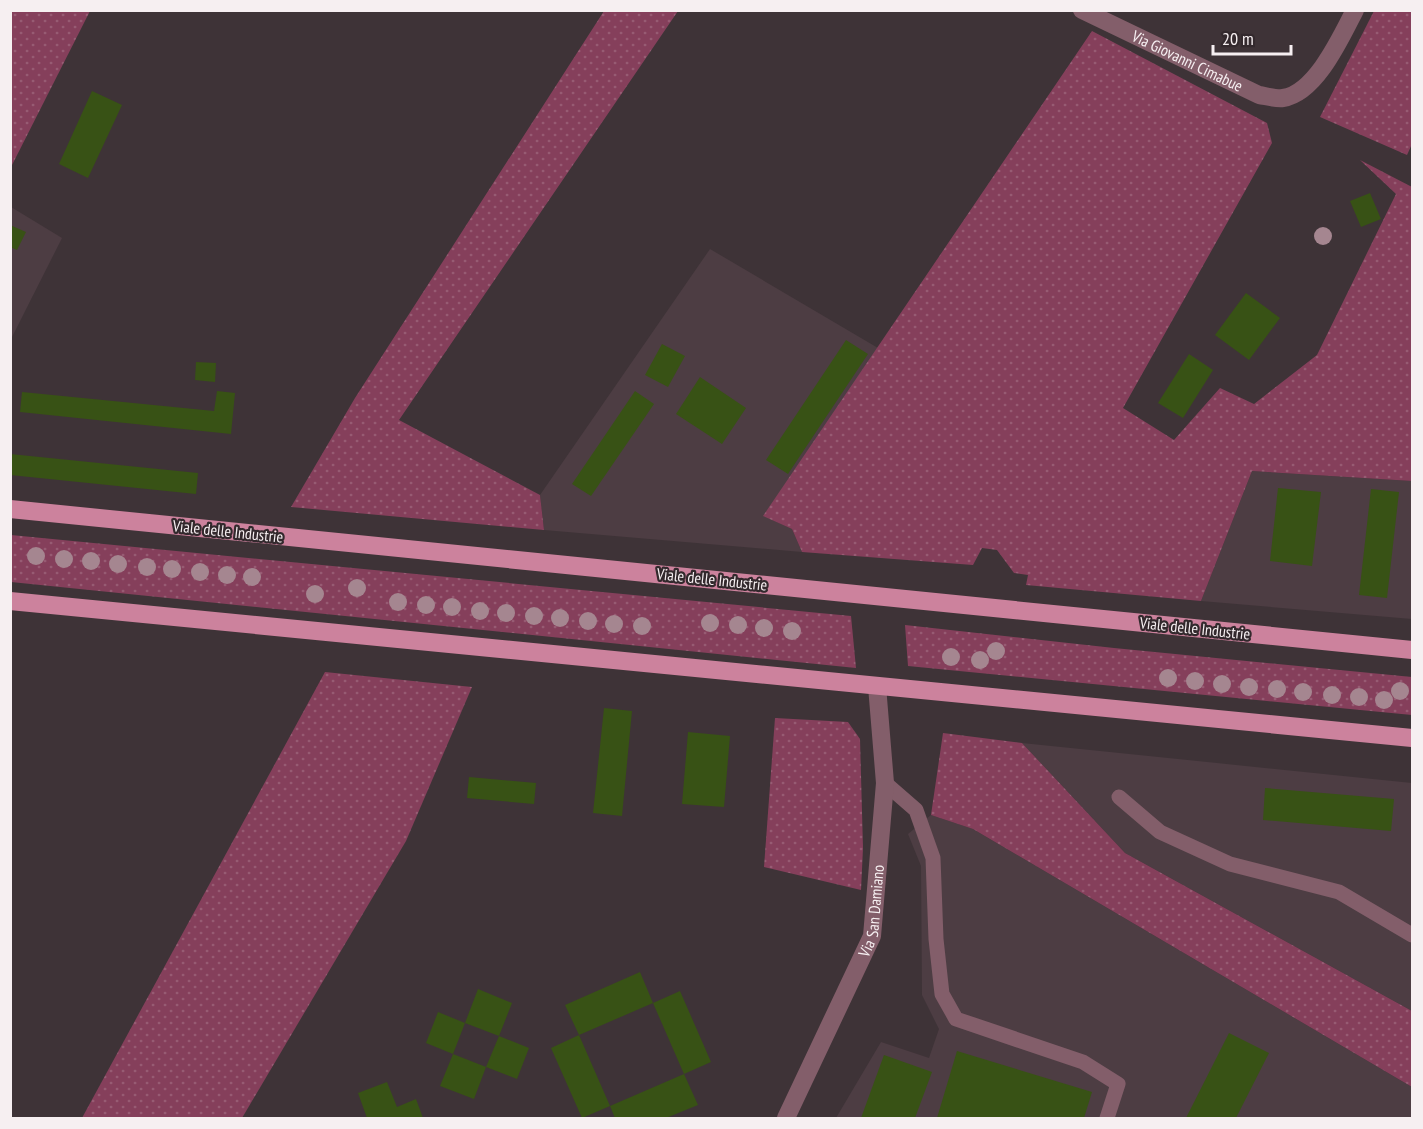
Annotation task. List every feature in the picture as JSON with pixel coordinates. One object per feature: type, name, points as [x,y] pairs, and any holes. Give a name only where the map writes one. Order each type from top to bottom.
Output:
[{"type":"main road","name":"Viale delle Industrie","points":[[10,509],[1413,650]]},
{"type":"main road","points":[[10,601],[1413,738]]},
{"type":"street","name":"Via Giovanni Cimabue","points":[[1082,10],[1259,95],[1282,98],[1301,91],[1320,71],[1355,10]]},
{"type":"street","name":"Via San Damiano","points":[[786,1119],[872,936],[885,783],[877,686]]},
{"type":"lane","points":[[885,783],[916,810],[933,858],[936,939],[942,994],[956,1019],[1083,1062],[1118,1084],[1107,1119]]},
{"type":"lane","points":[[1119,797],[1160,832],[1230,864],[1339,892],[1413,935]]},
{"type":"shaded area","points":[[10,11],[90,11],[11,167]]},
{"type":"shaded area","points":[[604,11],[678,11],[399,420],[540,495],[544,530],[291,507],[355,398]]},
{"type":"shaded area","points":[[1374,11],[1412,11],[1412,144],[1407,155],[1320,117]]},
{"type":"shaded area","points":[[1092,31],[1267,123],[1272,143],[1123,408],[1174,440],[1220,388],[1254,404],[1317,355],[1396,194],[1360,160],[1412,187],[1412,481],[1252,471],[1201,601],[1026,585],[1028,575],[1014,573],[997,550],[982,548],[973,565],[802,552],[792,529],[763,516]]},
{"type":"shaded area","points":[[11,207],[62,238],[11,339]]},
{"type":"shaded area","points":[[710,249],[878,348],[764,516],[792,529],[802,552],[544,530],[540,495]]},
{"type":"shaded area","points":[[1252,471],[1412,481],[1412,619],[1201,601]]},
{"type":"shaded area","points":[[11,535],[851,616],[856,668],[11,582]]},
{"type":"shaded area","points":[[905,625],[1412,677],[1412,715],[908,666]]},
{"type":"shaded area","points":[[325,672],[472,687],[406,841],[242,1118],[82,1118]]},
{"type":"shaded area","points":[[775,718],[848,722],[860,739],[863,848],[861,890],[764,867]]},
{"type":"shaded area","points":[[943,733],[1022,743],[1125,853],[1412,1011],[1412,1087],[973,829],[931,815]]},
{"type":"shaded area","points":[[1022,743],[1412,783],[1412,1011],[1125,853]]},
{"type":"shaded area","points":[[931,815],[973,829],[1412,1087],[1412,1118],[836,1118],[881,1042],[929,1058],[939,1029],[922,995],[921,866],[908,834]]},
{"type":"building","points":[[92,91],[122,105],[88,178],[59,164]]},
{"type":"building","points":[[1370,193],[1381,219],[1361,227],[1350,201]]},
{"type":"building","points":[[10,225],[26,232],[17,250],[10,247]]},
{"type":"building","points":[[1246,293],[1280,318],[1249,360],[1215,335]]},
{"type":"building","points":[[846,340],[868,354],[788,474],[766,460]]},
{"type":"building","points":[[662,344],[685,356],[668,387],[645,375]]},
{"type":"building","points":[[1189,354],[1213,370],[1183,418],[1158,403]]},
{"type":"building","points":[[196,362],[216,363],[215,382],[195,380]]},
{"type":"building","points":[[700,377],[746,408],[722,444],[676,414]]},
{"type":"building","points":[[217,391],[235,393],[231,434],[20,412],[22,392],[214,411]]},
{"type":"building","points":[[635,391],[654,404],[591,496],[572,484]]},
{"type":"building","points":[[10,454],[198,473],[196,494],[10,475]]},
{"type":"building","points":[[1278,488],[1321,492],[1312,566],[1270,561]]},
{"type":"building","points":[[1371,489],[1399,492],[1387,598],[1359,595]]},
{"type":"building","points":[[604,708],[632,711],[622,816],[593,813]]},
{"type":"building","points":[[688,732],[730,736],[724,807],[682,804]]},
{"type":"building","points":[[469,777],[536,783],[534,804],[467,798]]},
{"type":"building","points":[[1265,788],[1394,799],[1391,831],[1263,820]]},
{"type":"building","points":[[640,972],[653,1003],[579,1035],[565,1005]]},
{"type":"building","points":[[478,989],[512,1003],[499,1036],[465,1023]]},
{"type":"building","points":[[680,991],[711,1062],[684,1074],[653,1003]]},
{"type":"building","points":[[438,1012],[465,1023],[453,1054],[426,1043]]},
{"type":"building","points":[[1229,1033],[1269,1053],[1236,1118],[1186,1118]]},
{"type":"building","points":[[579,1035],[610,1106],[582,1118],[551,1048]]},
{"type":"building","points":[[499,1036],[529,1048],[517,1079],[486,1067]]},
{"type":"building","points":[[957,1051],[1092,1092],[1084,1118],[937,1118]]},
{"type":"building","points":[[453,1054],[486,1067],[474,1099],[440,1086]]},
{"type":"building","points":[[884,1055],[932,1072],[915,1118],[861,1118]]},
{"type":"building","points":[[684,1074],[698,1105],[666,1118],[615,1118],[610,1106]]},
{"type":"building","points":[[387,1082],[397,1107],[416,1099],[423,1118],[367,1118],[358,1093]]}]
